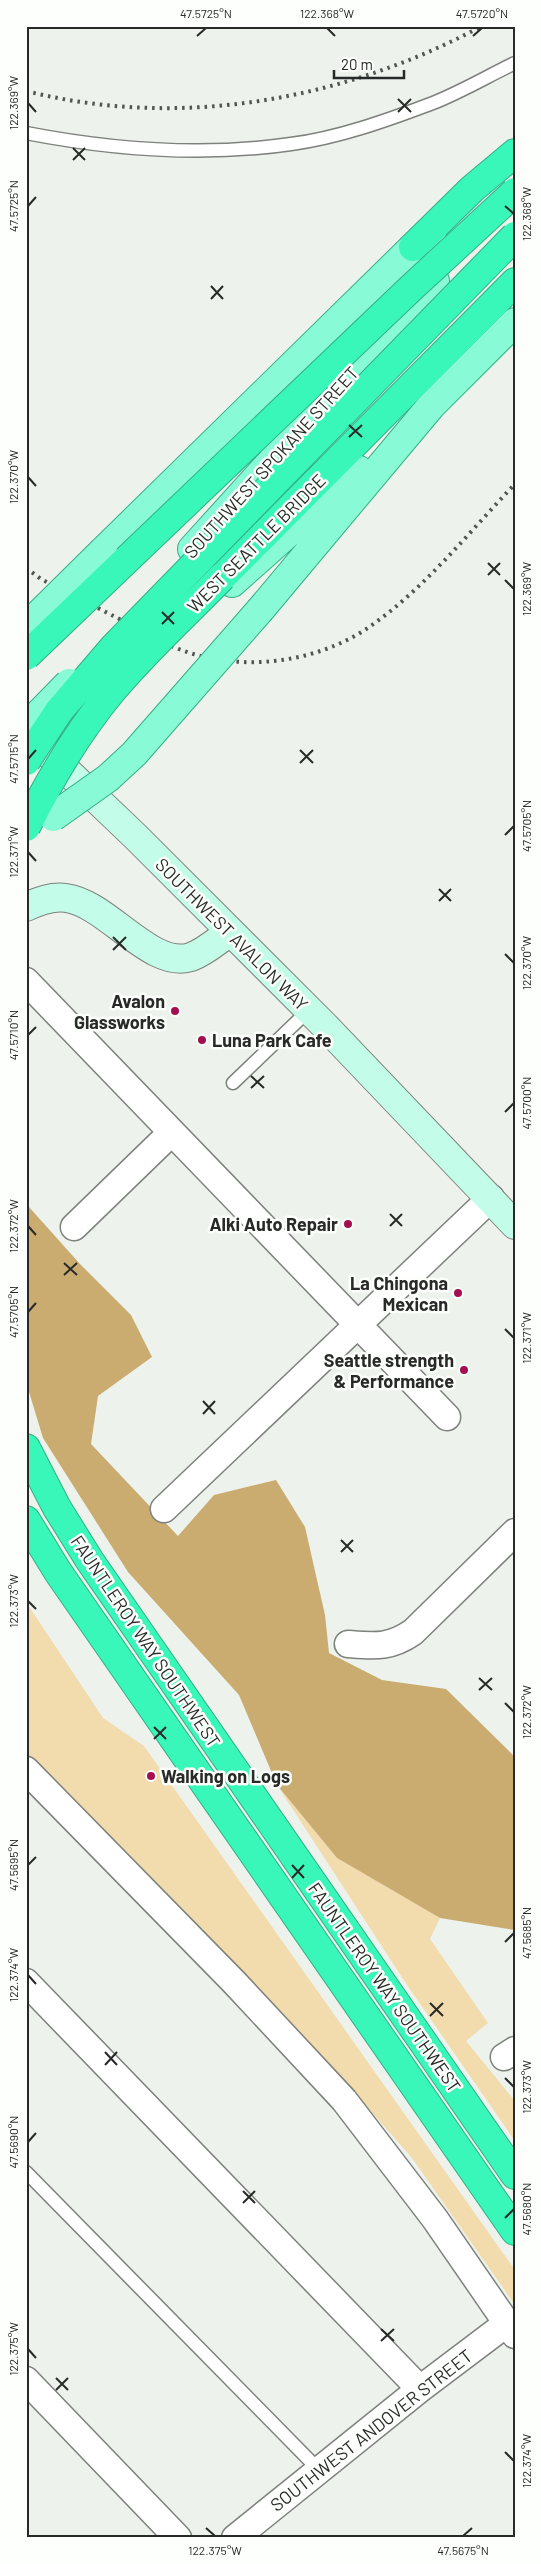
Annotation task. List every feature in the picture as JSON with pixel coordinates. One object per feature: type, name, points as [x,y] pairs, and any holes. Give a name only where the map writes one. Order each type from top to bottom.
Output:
[{"type":"highway","points":[[413,247],[472,189],[515,153]]},
{"type":"highway","points":[[26,656],[402,296],[515,192]]},
{"type":"highway","name":"WEST SEATTLE BRIDGE","points":[[39,758],[59,711],[126,635],[515,236]]},
{"type":"highway","name":"WEST SEATTLE BRIDGE","points":[[26,829],[46,788],[111,692],[515,282]]},
{"type":"highway","name":"FAUNTLEROY WAY SOUTHWEST","points":[[26,1448],[57,1508],[90,1561],[515,2175]]},
{"type":"highway","name":"FAUNTLEROY WAY SOUTHWEST","points":[[26,1520],[63,1580],[515,2231]]},
{"type":"main road","points":[[26,627],[413,247],[477,195],[515,169]]},
{"type":"main road","name":"SOUTHWEST SPOKANE STREET","points":[[26,728],[176,568],[411,307],[515,196]]},
{"type":"main road","points":[[39,758],[432,406],[515,322]]},
{"type":"main road","points":[[26,829],[53,817],[108,778],[134,754],[261,609],[432,406]]},
{"type":"main road","name":"SOUTHWEST AVALON WAY","points":[[26,732],[39,758],[230,932],[309,1010],[515,1225]]},
{"type":"main road","points":[[26,907],[45,898],[67,898],[89,905],[152,949],[166,956],[179,958],[191,957],[230,932]]},
{"type":"street","points":[[26,981],[447,1417]]},
{"type":"street","points":[[74,1227],[172,1132]]},
{"type":"street","points":[[164,1510],[491,1198]]},
{"type":"street","points":[[348,1644],[382,1646],[400,1641],[413,1632],[515,1532]]},
{"type":"street","points":[[26,1770],[234,1982],[344,2100],[435,2219],[511,2329]]},
{"type":"street","points":[[26,1982],[420,2389]]},
{"type":"street","name":"SOUTHWEST ANDOVER STREET","points":[[235,2538],[420,2389],[511,2329]]},
{"type":"street","points":[[26,2380],[178,2538]]},
{"type":"lane","points":[[26,133],[70,142],[148,150],[227,151],[292,144],[361,127],[434,102],[515,63]]},
{"type":"lane","points":[[233,1083],[309,1010]]},
{"type":"lane","points":[[26,2172],[319,2470]]},
{"type":"shaded area","points":[[26,1207],[29,1207],[80,1264],[131,1315],[152,1357],[98,1396],[91,1444],[178,1536],[214,1495],[276,1480],[305,1527],[325,1615],[329,1653],[382,1680],[446,1689],[515,1757],[515,1930],[440,1918],[337,1858],[277,1785],[239,1695],[128,1572],[43,1438],[26,1382]]},
{"type":"shaded area","points":[[26,1602],[103,1718],[144,1746],[515,2270],[515,2305],[412,2158],[333,2068],[26,1753]]},
{"type":"shaded area","points":[[277,1785],[337,1858],[440,1918],[430,1939],[488,2023],[466,2041],[515,2101],[515,2141],[405,1982]]},
{"type":"railway","points":[[26,91],[84,102],[143,108],[202,107],[260,101],[318,89],[374,73],[429,52],[482,26]]},
{"type":"railway","points":[[26,568],[41,579],[159,640],[190,653],[236,662],[284,660],[308,655],[331,647],[372,625],[392,610],[429,577],[515,484]]},
{"type":"place","name":"Avalon Glassworks","points":[[175,1011]]},
{"type":"place","name":"Luna Park Cafe","points":[[202,1040]]},
{"type":"place","name":"Alki Auto Repair","points":[[348,1224]]},
{"type":"place","name":"La Chingona Mexican","points":[[458,1293]]},
{"type":"place","name":"Seattle strength & Performance","points":[[464,1370]]},
{"type":"place","name":"Walking on Logs","points":[[151,1776]]}]
